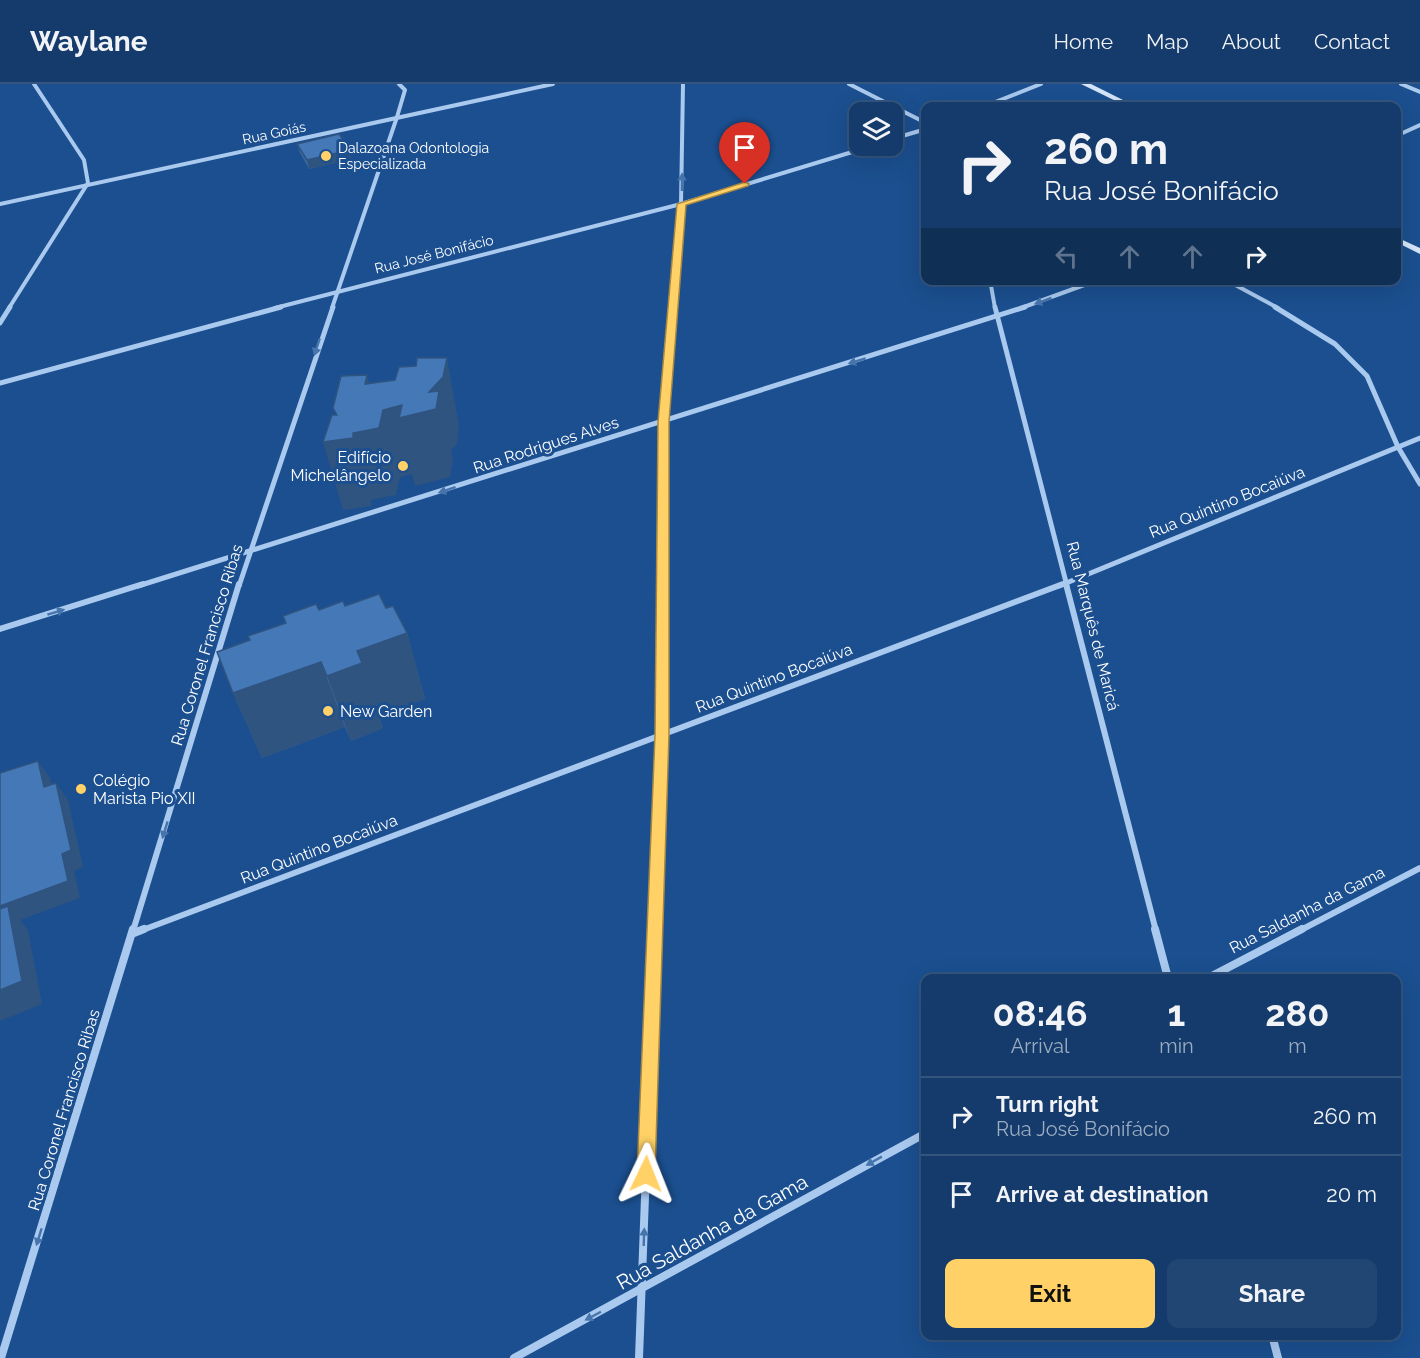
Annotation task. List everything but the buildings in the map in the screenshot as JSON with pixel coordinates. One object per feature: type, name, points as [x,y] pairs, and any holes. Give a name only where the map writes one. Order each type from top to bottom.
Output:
[{"type":"main road","points":[[1085,84],[1123,102]]},
{"type":"main road","points":[[1401,242],[1420,251]]},
{"type":"street","points":[[0,323],[88,183],[84,160],[34,84]]},
{"type":"street","name":"Rua Coronel Francisco Ribas","points":[[1,1358],[134,933],[249,552],[335,292],[397,117],[405,90],[399,84]]},
{"type":"street","name":"Rua Goiás","points":[[0,204],[88,183],[552,84]]},
{"type":"street","points":[[639,1358],[662,735],[663,422],[681,204],[683,84]]},
{"type":"street","points":[[849,84],[921,120]]},
{"type":"street","points":[[995,102],[1041,84]]},
{"type":"street","points":[[1401,84],[1420,92]]},
{"type":"street","points":[[1401,134],[1420,125]]},
{"type":"street","points":[[903,136],[921,130]]},
{"type":"street","name":"Rua José Bonifácio","points":[[0,383],[335,292],[681,204],[849,153]]},
{"type":"street","name":"Rua Marquês de Maricá","points":[[991,285],[997,317],[1167,974]]},
{"type":"street","name":"Rua Rodrigues Alves","points":[[0,629],[997,317],[1084,285]]},
{"type":"street","points":[[1235,285],[1305,323],[1335,344],[1367,376],[1398,447],[1420,484]]},
{"type":"street","name":"Rua Quintino Bocaiúva","points":[[134,933],[1067,583],[1420,438]]},
{"type":"street","name":"Rua Saldanha da Gama","points":[[1216,974],[1420,868]]},
{"type":"street","name":"Rua Saldanha da Gama","points":[[514,1358],[921,1136]]},
{"type":"street","points":[[1273,1340],[1278,1358]]},
{"type":"place","name":"Dalazoana Odontologia Especializada","points":[[326,156]]},
{"type":"place","name":"Edifício Michelângelo","points":[[403,466]]},
{"type":"place","name":"New Garden","points":[[328,711]]},
{"type":"place","name":"Colégio Marista Pio XII","points":[[81,789]]},
{"type":"route","points":[[646,1174],[662,735],[663,422],[681,204],[745,184]]}]
